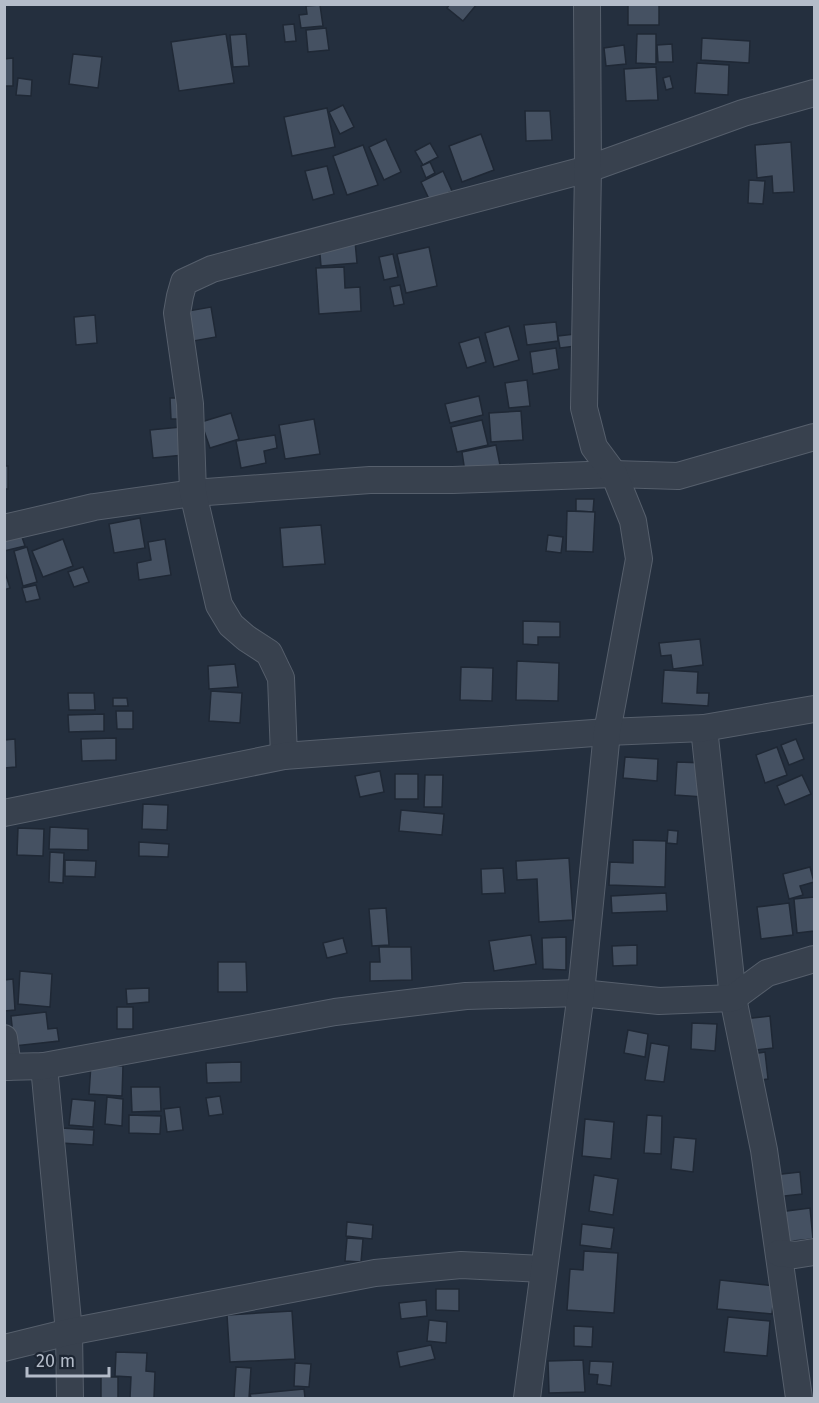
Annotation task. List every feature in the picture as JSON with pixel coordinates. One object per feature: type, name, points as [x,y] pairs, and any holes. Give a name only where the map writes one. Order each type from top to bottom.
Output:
[{"type":"street","points":[[527,1398],[581,993],[607,732],[639,559],[633,522],[614,474],[594,447],[584,408],[588,169],[586,4]]},
{"type":"street","points":[[284,756],[281,678],[269,652],[246,639],[231,625],[219,605],[193,493],[190,404],[177,313],[184,282],[213,269],[588,169],[743,113],[814,93]]},
{"type":"street","points":[[4,528],[94,507],[193,493],[370,480],[453,480],[614,474],[678,476],[814,437]]},
{"type":"street","points":[[4,813],[284,756],[607,732],[704,728],[814,709]]},
{"type":"street","points":[[704,728],[733,998],[764,1150],[799,1398]]},
{"type":"street","points":[[4,1038],[6,1067],[44,1066],[347,1011],[466,996],[581,993],[659,1001],[733,998],[767,973],[814,959]]},
{"type":"street","points":[[44,1066],[69,1332],[70,1398]]},
{"type":"street","points":[[779,1253],[795,1255],[814,1252]]},
{"type":"street","points":[[4,1348],[69,1332],[375,1274],[461,1265],[543,1269]]},
{"type":"building","points":[[450,4],[477,4],[463,21],[447,8]]},
{"type":"building","points":[[628,4],[659,4],[659,25],[628,25]]},
{"type":"building","points":[[320,5],[323,26],[301,28],[299,15],[307,14],[306,6]]},
{"type":"building","points":[[294,24],[296,41],[285,42],[283,25]]},
{"type":"building","points":[[326,28],[329,50],[308,52],[306,30]]},
{"type":"building","points":[[226,34],[234,83],[179,91],[171,42]]},
{"type":"building","points":[[246,34],[249,66],[233,67],[230,35]]},
{"type":"building","points":[[637,34],[656,34],[656,64],[636,63]]},
{"type":"building","points":[[702,38],[750,41],[749,63],[701,60]]},
{"type":"building","points":[[672,44],[673,62],[658,62],[657,45]]},
{"type":"building","points":[[624,45],[626,64],[606,66],[604,48]]},
{"type":"building","points":[[73,54],[102,57],[98,88],[69,84]]},
{"type":"building","points":[[13,58],[13,86],[4,86],[4,59]]},
{"type":"building","points":[[697,63],[729,65],[728,95],[695,93]]},
{"type":"building","points":[[656,67],[658,100],[626,101],[624,69]]},
{"type":"building","points":[[670,76],[673,88],[666,90],[663,78]]},
{"type":"building","points":[[18,78],[32,80],[31,96],[16,95]]},
{"type":"building","points":[[343,105],[354,127],[340,134],[329,112]]},
{"type":"building","points":[[327,108],[335,147],[292,156],[284,117]]},
{"type":"building","points":[[525,111],[550,111],[552,140],[526,141]]},
{"type":"building","points":[[481,134],[494,170],[462,182],[449,146]]},
{"type":"building","points":[[386,139],[401,172],[384,180],[369,147]]},
{"type":"building","points":[[791,142],[794,192],[773,193],[772,176],[757,178],[755,145]]},
{"type":"building","points":[[430,143],[438,157],[423,165],[415,151]]},
{"type":"building","points":[[363,145],[378,185],[347,195],[333,156]]},
{"type":"building","points":[[430,162],[435,173],[426,178],[421,166]]},
{"type":"building","points":[[327,166],[334,194],[313,200],[305,171]]},
{"type":"building","points":[[443,171],[452,191],[430,201],[421,182]]},
{"type":"building","points":[[749,180],[765,181],[763,204],[748,203]]},
{"type":"building","points":[[355,241],[357,263],[321,266],[319,243]]},
{"type":"building","points":[[429,247],[437,286],[406,293],[397,254]]},
{"type":"building","points":[[393,254],[398,277],[384,280],[379,257]]},
{"type":"building","points":[[344,267],[345,288],[360,287],[361,311],[319,314],[316,268]]},
{"type":"building","points":[[400,285],[404,304],[394,306],[390,287]]},
{"type":"building","points":[[211,307],[216,337],[188,342],[182,312]]},
{"type":"building","points":[[95,315],[97,343],[76,345],[74,317]]},
{"type":"building","points":[[556,322],[558,341],[527,345],[524,325]]},
{"type":"building","points":[[509,326],[519,360],[494,367],[485,333]]},
{"type":"building","points":[[575,334],[576,346],[560,348],[558,336]]},
{"type":"building","points":[[479,337],[486,362],[467,368],[459,343]]},
{"type":"building","points":[[556,348],[559,369],[533,374],[530,352]]},
{"type":"building","points":[[527,380],[530,406],[509,408],[505,383]]},
{"type":"building","points":[[479,396],[483,415],[450,423],[445,404]]},
{"type":"building","points":[[170,398],[187,398],[187,419],[171,419]]},
{"type":"building","points":[[521,411],[523,440],[491,442],[489,413]]},
{"type":"building","points":[[231,413],[239,439],[210,448],[201,422]]},
{"type":"building","points":[[314,419],[320,454],[285,459],[279,425]]},
{"type":"building","points":[[482,420],[488,445],[457,452],[451,427]]},
{"type":"building","points":[[181,427],[184,455],[153,458],[150,430]]},
{"type":"building","points":[[275,435],[277,448],[264,451],[266,463],[241,468],[236,441]]},
{"type":"building","points":[[496,445],[500,465],[465,472],[462,452]]},
{"type":"building","points":[[4,466],[8,466],[8,489],[4,489]]},
{"type":"building","points":[[576,499],[594,499],[593,512],[576,511]]},
{"type":"building","points":[[567,511],[595,512],[593,552],[566,551]]},
{"type":"building","points":[[140,518],[145,548],[114,553],[109,524]]},
{"type":"building","points":[[321,525],[325,564],[283,567],[280,528]]},
{"type":"building","points":[[21,534],[25,546],[4,551],[4,538]]},
{"type":"building","points":[[548,535],[563,537],[561,553],[546,551]]},
{"type":"building","points":[[63,539],[73,566],[43,577],[32,551]]},
{"type":"building","points":[[165,539],[171,575],[139,580],[137,563],[151,560],[148,542]]},
{"type":"building","points":[[27,547],[37,582],[23,586],[14,551]]},
{"type":"building","points":[[83,567],[89,582],[74,587],[68,572]]},
{"type":"building","points":[[4,569],[10,588],[4,590]]},
{"type":"building","points":[[36,585],[40,599],[26,602],[22,588]]},
{"type":"building","points":[[523,621],[560,622],[560,637],[538,637],[538,645],[523,644]]},
{"type":"building","points":[[700,639],[703,665],[673,669],[671,655],[661,656],[659,643]]},
{"type":"building","points":[[517,661],[559,663],[558,701],[516,700]]},
{"type":"building","points":[[235,664],[238,687],[209,689],[208,666]]},
{"type":"building","points":[[461,667],[493,668],[492,701],[460,700]]},
{"type":"building","points":[[664,670],[698,672],[697,693],[709,693],[708,706],[662,703]]},
{"type":"building","points":[[211,691],[242,693],[240,723],[209,721]]},
{"type":"building","points":[[68,693],[94,693],[95,710],[69,710]]},
{"type":"building","points":[[113,698],[127,698],[128,706],[113,706]]},
{"type":"building","points":[[116,711],[133,711],[133,729],[117,729]]},
{"type":"building","points":[[104,714],[104,731],[69,732],[68,715]]},
{"type":"building","points":[[116,738],[116,760],[82,761],[81,739]]},
{"type":"building","points":[[15,739],[16,767],[4,768],[4,740]]},
{"type":"building","points":[[796,739],[804,759],[789,765],[781,745]]},
{"type":"building","points":[[777,747],[787,775],[765,783],[756,755]]},
{"type":"building","points":[[625,757],[658,759],[657,781],[623,778]]},
{"type":"building","points":[[677,762],[705,763],[703,797],[675,795]]},
{"type":"building","points":[[380,771],[384,792],[360,797],[355,776]]},
{"type":"building","points":[[395,774],[418,774],[418,799],[395,799]]},
{"type":"building","points":[[425,775],[443,775],[442,807],[424,807]]},
{"type":"building","points":[[802,775],[811,794],[785,805],[777,786]]},
{"type":"building","points":[[143,804],[168,805],[167,830],[142,829]]},
{"type":"building","points":[[401,810],[444,814],[442,835],[399,831]]},
{"type":"building","points":[[50,827],[88,829],[88,850],[49,849]]},
{"type":"building","points":[[18,828],[44,829],[43,856],[17,855]]},
{"type":"building","points":[[668,830],[678,831],[677,844],[667,843]]},
{"type":"building","points":[[633,840],[666,841],[665,887],[609,885],[610,862],[633,863]]},
{"type":"building","points":[[139,842],[169,844],[168,857],[139,856]]},
{"type":"building","points":[[50,852],[64,853],[63,883],[49,882]]},
{"type":"building","points":[[569,858],[573,920],[539,922],[537,879],[517,880],[516,861]]},
{"type":"building","points":[[65,860],[96,861],[95,877],[65,876]]},
{"type":"building","points":[[810,867],[814,882],[800,886],[803,895],[789,899],[783,874]]},
{"type":"building","points":[[503,868],[505,893],[482,894],[481,869]]},
{"type":"building","points":[[666,893],[667,911],[612,913],[611,896]]},
{"type":"building","points":[[814,897],[814,931],[797,933],[794,899]]},
{"type":"building","points":[[789,903],[793,935],[761,939],[757,907]]},
{"type":"building","points":[[386,908],[389,945],[372,946],[369,909]]},
{"type":"building","points":[[531,935],[536,964],[494,971],[489,941]]},
{"type":"building","points":[[566,937],[566,970],[543,969],[542,938]]},
{"type":"building","points":[[343,938],[347,953],[327,958],[323,943]]},
{"type":"building","points":[[637,945],[637,965],[613,966],[612,946]]},
{"type":"building","points":[[379,947],[411,947],[412,980],[370,981],[370,962],[380,962]]},
{"type":"building","points":[[218,962],[246,962],[247,992],[218,992]]},
{"type":"building","points":[[20,971],[52,974],[50,1007],[18,1004]]},
{"type":"building","points":[[13,979],[15,1010],[4,1011],[4,980]]},
{"type":"building","points":[[149,988],[149,1002],[127,1004],[126,989]]},
{"type":"building","points":[[117,1007],[133,1007],[133,1029],[117,1029]]},
{"type":"building","points":[[46,1012],[48,1029],[57,1028],[59,1041],[14,1046],[11,1016]]},
{"type":"building","points":[[770,1016],[773,1048],[747,1051],[743,1019]]},
{"type":"building","points":[[692,1023],[717,1024],[715,1051],[691,1049]]},
{"type":"building","points":[[628,1030],[648,1034],[645,1057],[624,1053]]},
{"type":"building","points":[[651,1043],[669,1046],[664,1082],[645,1080]]},
{"type":"building","points":[[765,1052],[768,1079],[754,1081],[751,1054]]},
{"type":"building","points":[[241,1062],[241,1082],[207,1083],[206,1063]]},
{"type":"building","points":[[91,1064],[123,1066],[122,1096],[89,1094]]},
{"type":"building","points":[[131,1087],[160,1087],[161,1111],[132,1112]]},
{"type":"building","points":[[220,1096],[223,1114],[209,1116],[206,1098]]},
{"type":"building","points":[[107,1097],[123,1099],[122,1126],[105,1124]]},
{"type":"building","points":[[72,1099],[95,1101],[93,1127],[69,1125]]},
{"type":"building","points":[[180,1107],[183,1130],[167,1132],[164,1109]]},
{"type":"building","points":[[129,1115],[161,1116],[160,1134],[129,1133]]},
{"type":"building","points":[[647,1115],[662,1116],[661,1154],[644,1153]]},
{"type":"building","points":[[585,1119],[614,1122],[611,1159],[582,1156]]},
{"type":"building","points":[[61,1128],[94,1130],[93,1145],[61,1143]]},
{"type":"building","points":[[674,1137],[696,1139],[693,1172],[671,1169]]},
{"type":"building","points":[[800,1172],[802,1194],[776,1197],[773,1175]]},
{"type":"building","points":[[594,1175],[618,1179],[613,1215],[589,1211]]},
{"type":"building","points":[[810,1208],[813,1239],[783,1242],[779,1212]]},
{"type":"building","points":[[347,1222],[373,1225],[372,1239],[346,1236]]},
{"type":"building","points":[[582,1224],[614,1228],[611,1249],[580,1245]]},
{"type":"building","points":[[347,1238],[363,1239],[361,1262],[345,1261]]},
{"type":"building","points":[[584,1251],[618,1253],[614,1313],[567,1310],[570,1269],[583,1270]]},
{"type":"building","points":[[720,1280],[775,1286],[772,1314],[717,1309]]},
{"type":"building","points":[[436,1289],[459,1289],[459,1311],[436,1310]]},
{"type":"building","points":[[426,1300],[427,1316],[401,1319],[399,1303]]},
{"type":"building","points":[[292,1311],[295,1359],[230,1362],[227,1315]]},
{"type":"building","points":[[728,1317],[770,1321],[767,1356],[724,1352]]},
{"type":"building","points":[[429,1320],[447,1322],[446,1343],[427,1341]]},
{"type":"building","points":[[574,1326],[593,1327],[592,1347],[574,1346]]},
{"type":"building","points":[[431,1345],[435,1359],[400,1367],[397,1352]]},
{"type":"building","points":[[116,1352],[147,1353],[146,1371],[155,1372],[154,1398],[130,1398],[131,1377],[115,1376]]},
{"type":"building","points":[[583,1360],[585,1392],[549,1393],[548,1361]]},
{"type":"building","points":[[590,1361],[613,1362],[611,1386],[597,1384],[598,1375],[589,1374]]},
{"type":"building","points":[[295,1363],[311,1364],[309,1387],[294,1386]]},
{"type":"building","points":[[236,1367],[251,1368],[249,1398],[234,1398]]},
{"type":"building","points":[[101,1377],[118,1377],[118,1398],[101,1398]]},
{"type":"building","points":[[304,1389],[305,1398],[251,1398],[250,1394]]}]
